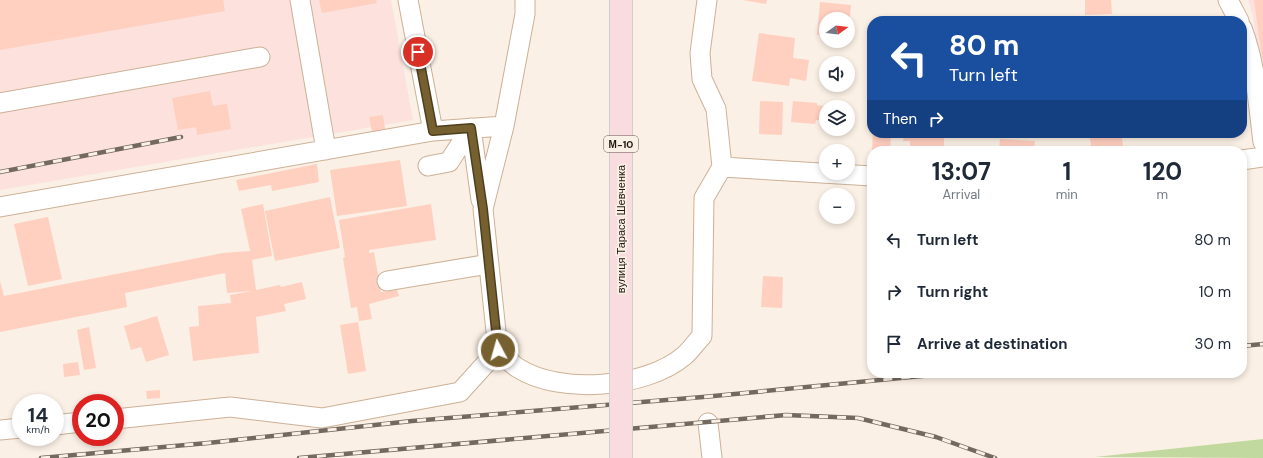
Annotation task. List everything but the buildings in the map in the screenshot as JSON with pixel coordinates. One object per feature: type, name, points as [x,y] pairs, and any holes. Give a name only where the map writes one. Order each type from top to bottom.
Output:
[{"type":"main road","name":"вулиця Тараса Шевченка","points":[[621,0],[622,458]]},
{"type":"street","points":[[300,0],[326,150]]},
{"type":"street","points":[[408,0],[433,131]]},
{"type":"street","points":[[483,209],[504,126],[525,14],[525,0]]},
{"type":"street","points":[[471,128],[483,209],[498,350],[518,368],[546,379],[569,384],[611,384],[634,380],[663,368],[683,356],[702,336],[704,198],[722,167],[716,109],[702,79],[700,53],[707,0]]},
{"type":"street","points":[[1228,0],[1236,16]]},
{"type":"street","points":[[1247,41],[1254,72],[1263,142]]},
{"type":"street","points":[[0,103],[260,57]]},
{"type":"street","points":[[0,207],[433,131],[504,126]]},
{"type":"street","points":[[428,166],[450,162],[471,128]]},
{"type":"street","points":[[1247,159],[1263,157]]},
{"type":"street","points":[[722,167],[867,176]]},
{"type":"street","points":[[387,281],[489,264]]},
{"type":"street","points":[[124,418],[230,407],[322,418],[460,392],[498,350]]},
{"type":"street","points":[[708,423],[712,458]]},
{"type":"street","points":[[0,430],[12,429]]},
{"type":"shaded area","points":[[0,0],[391,0],[413,120],[0,190]]},
{"type":"shaded area","points":[[1248,0],[1263,0],[1263,93],[1253,15]]},
{"type":"green space","points":[[1263,439],[1263,458],[1095,457]]},
{"type":"railway","points":[[0,172],[181,137]]},
{"type":"railway","points":[[1247,346],[1263,344]]},
{"type":"railway","points":[[41,458],[208,443],[412,421],[703,397],[901,378]]},
{"type":"railway","points":[[299,458],[786,415],[858,418],[936,437],[995,458]]},
{"type":"route","points":[[418,52],[433,131],[471,128],[483,209],[498,350]]}]
